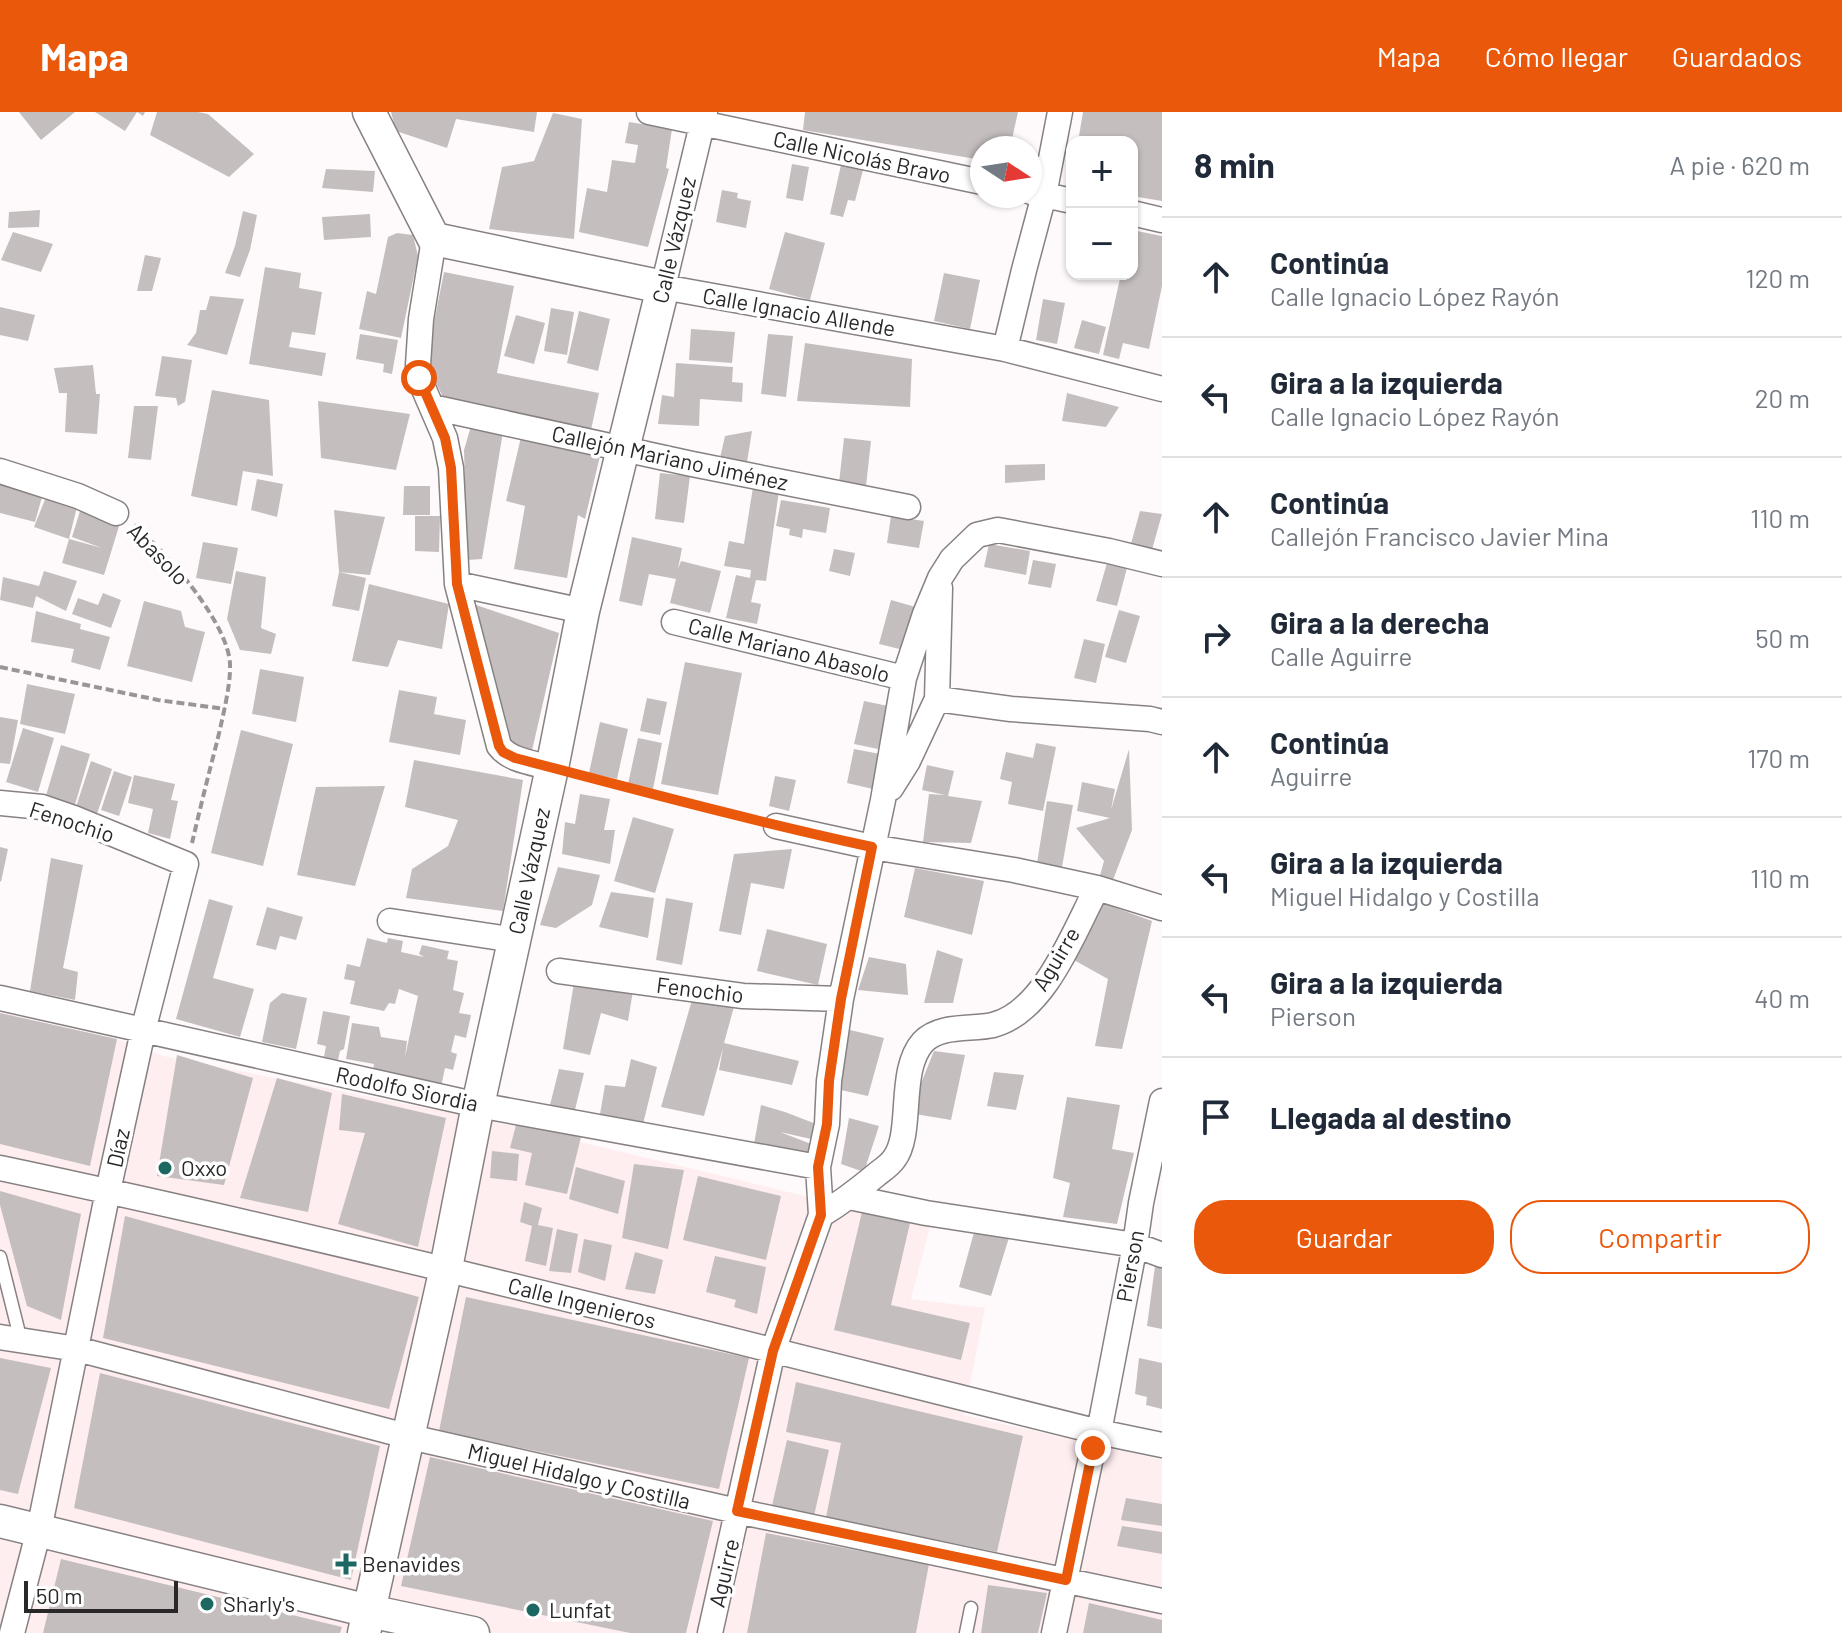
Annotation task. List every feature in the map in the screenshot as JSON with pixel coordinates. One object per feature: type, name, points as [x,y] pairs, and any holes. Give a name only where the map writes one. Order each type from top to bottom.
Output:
[{"type":"street","points":[[369,112],[434,239],[421,319],[419,378],[445,438],[451,468],[457,584],[499,746],[515,758],[552,768]]},
{"type":"street","name":"Calle Nicolás Bravo","points":[[649,112],[704,117],[970,179]]},
{"type":"street","points":[[1042,176],[1060,112]]},
{"type":"street","name":"Calle Vázquez","points":[[367,1622],[410,1437],[583,611],[704,117]]},
{"type":"street","points":[[1042,195],[1066,200]]},
{"type":"street","points":[[1005,349],[1035,208]]},
{"type":"street","points":[[1138,214],[1162,220]]},
{"type":"street","name":"Calle Ignacio Allende","points":[[434,239],[663,287],[1005,349],[1162,389]]},
{"type":"street","name":"Callejón Mariano Jiménez","points":[[432,407],[908,507]]},
{"type":"street","name":"Abasolo","points":[[0,471],[78,496],[116,513]]},
{"type":"street","name":"Aguirre","points":[[710,1633],[773,1351],[821,1215],[818,1167],[827,1124],[829,1081],[841,999],[883,800],[904,678],[940,578],[952,559],[977,535],[998,530],[1162,564]]},
{"type":"street","points":[[883,800],[908,761],[937,699],[940,578]]},
{"type":"street","points":[[457,584],[583,611]]},
{"type":"street","name":"Calle Mariano Abasolo","points":[[674,622],[904,678]]},
{"type":"street","points":[[937,699],[1011,709],[1162,722]]},
{"type":"street","name":"Fenochio","points":[[0,803],[42,807],[186,864]]},
{"type":"street","points":[[776,826],[872,847],[1014,870],[1097,888],[1162,908]]},
{"type":"street","name":"Díaz","points":[[12,1633],[39,1530],[143,1031],[186,864]]},
{"type":"street","name":"Aguirre","points":[[849,1197],[889,1164],[899,1150],[908,1081],[923,1042],[932,1035],[952,1029],[993,1025],[1030,1002],[1059,961],[1097,888]]},
{"type":"street","points":[[390,921],[515,940]]},
{"type":"street","name":"Fenochio","points":[[559,971],[743,996],[841,999]]},
{"type":"street","name":"Rodolfo Siordia","points":[[0,998],[478,1105],[818,1167]]},
{"type":"street","name":"Pierson","points":[[1054,1633],[1096,1440],[1162,1101]]},
{"type":"street","name":"Calle Ingenieros","points":[[0,1168],[446,1268],[773,1351],[1096,1440],[1162,1445]]},
{"type":"street","points":[[1141,1203],[1162,1173]]},
{"type":"street","points":[[821,1215],[849,1197],[926,1213],[1135,1245],[1162,1255]]},
{"type":"street","name":"Miguel Hidalgo y Costilla","points":[[10,1339],[77,1349],[410,1437],[737,1511],[1162,1601]]},
{"type":"street","points":[[0,1521],[367,1622],[473,1633]]},
{"type":"lane","points":[[0,1257],[10,1339]]},
{"type":"lane","points":[[966,1633],[971,1608]]},
{"type":"path","name":"Abasolo","points":[[116,513],[163,553],[205,606],[225,638],[230,664],[225,709]]},
{"type":"path","points":[[0,667],[158,700],[225,709],[186,864]]},
{"type":"path","points":[[552,768],[776,826]]},
{"type":"shaded area","points":[[0,1012],[126,1042],[163,1056],[493,1121],[930,1226],[911,1299],[985,1308],[964,1415],[1162,1460],[1162,1633],[0,1633]]},
{"type":"building","points":[[19,112],[75,112],[41,140]]},
{"type":"building","points":[[95,112],[137,112],[125,131]]},
{"type":"building","points":[[157,112],[208,114],[254,154],[229,177],[150,135]]},
{"type":"building","points":[[391,112],[537,112],[534,132],[456,119],[447,148],[396,131]]},
{"type":"building","points":[[805,112],[1018,112],[1013,136],[970,136],[970,158],[803,130]]},
{"type":"building","points":[[1083,112],[1162,112],[1162,201],[1138,197],[1138,136],[1079,136]]},
{"type":"building","points":[[553,113],[582,119],[574,239],[489,229],[502,167],[534,161]]},
{"type":"building","points":[[629,122],[672,129],[666,168],[669,169],[648,247],[579,232],[587,188],[607,192],[612,160],[635,163],[638,145],[625,143]]},
{"type":"building","points":[[792,164],[809,167],[803,201],[786,198]]},
{"type":"building","points":[[841,165],[863,170],[855,201],[848,200],[843,217],[830,214]]},
{"type":"building","points":[[326,169],[375,171],[373,192],[322,188]]},
{"type":"building","points":[[722,190],[738,193],[737,198],[751,201],[746,228],[716,222]]},
{"type":"building","points":[[40,210],[39,227],[8,228],[9,212]]},
{"type":"building","points":[[243,211],[257,215],[250,250],[240,277],[225,273]]},
{"type":"building","points":[[370,214],[371,237],[324,240],[322,217]]},
{"type":"building","points":[[1138,231],[1162,236],[1162,286],[1149,349],[1123,343],[1119,359],[1103,355],[1120,280],[1138,280]]},
{"type":"building","points":[[13,232],[53,244],[41,272],[1,260]]},
{"type":"building","points":[[785,232],[825,243],[810,300],[769,289]]},
{"type":"building","points":[[397,233],[413,235],[418,256],[401,338],[359,329],[367,291],[376,294],[388,237]]},
{"type":"building","points":[[145,255],[161,258],[152,291],[137,291]]},
{"type":"building","points":[[265,267],[301,273],[299,288],[322,292],[315,335],[292,332],[289,347],[326,353],[322,376],[249,364]]},
{"type":"building","points":[[444,272],[514,286],[497,373],[599,393],[591,430],[445,401],[426,363]]},
{"type":"building","points":[[944,273],[980,280],[970,329],[934,321]]},
{"type":"building","points":[[210,296],[244,299],[227,355],[187,345],[196,333],[200,310],[206,310]]},
{"type":"building","points":[[1043,299],[1065,303],[1057,344],[1036,340]]},
{"type":"building","points":[[0,307],[35,315],[28,341],[0,335]]},
{"type":"building","points":[[551,308],[574,312],[567,355],[544,351]]},
{"type":"building","points":[[579,311],[610,319],[598,371],[567,363]]},
{"type":"building","points":[[516,315],[545,323],[534,364],[504,356]]},
{"type":"building","points":[[1082,320],[1106,327],[1099,354],[1074,348]]},
{"type":"building","points":[[691,329],[735,332],[732,363],[689,360]]},
{"type":"building","points":[[360,334],[398,340],[392,374],[383,372],[384,364],[356,359]]},
{"type":"building","points":[[768,334],[793,336],[786,397],[761,394]]},
{"type":"building","points":[[805,343],[912,359],[910,407],[797,401]]},
{"type":"building","points":[[162,356],[192,360],[185,402],[178,406],[176,398],[155,396]]},
{"type":"building","points":[[676,363],[733,367],[732,382],[743,383],[742,402],[700,399],[699,426],[658,424],[662,395],[674,397]]},
{"type":"building","points":[[93,365],[96,394],[100,394],[97,434],[65,432],[67,393],[59,393],[54,368]]},
{"type":"building","points":[[212,390],[269,400],[273,476],[243,471],[237,506],[191,496]]},
{"type":"building","points":[[1067,393],[1119,407],[1106,427],[1062,421]]},
{"type":"building","points":[[318,401],[410,414],[396,470],[321,458]]},
{"type":"building","points":[[134,406],[158,406],[151,460],[128,458]]},
{"type":"building","points":[[471,426],[503,432],[482,559],[467,560],[464,450]]},
{"type":"building","points":[[752,431],[747,462],[720,458],[725,436]]},
{"type":"building","points":[[521,437],[600,456],[585,519],[578,515],[567,578],[514,569],[525,506],[506,501]]},
{"type":"building","points":[[844,438],[871,441],[866,486],[839,483]]},
{"type":"building","points":[[1045,464],[1045,480],[1005,483],[1005,465]]},
{"type":"building","points":[[660,473],[690,476],[684,523],[655,519]]},
{"type":"building","points":[[257,479],[283,484],[277,517],[251,510]]},
{"type":"building","points":[[0,483],[42,497],[35,522],[0,513]]},
{"type":"building","points":[[404,486],[430,486],[430,515],[403,515]]},
{"type":"building","points":[[753,487],[779,491],[766,581],[756,580],[751,602],[761,604],[757,624],[726,618],[736,575],[750,578],[751,570],[724,566],[729,541],[744,544]]},
{"type":"building","points":[[46,497],[77,507],[69,539],[34,527]]},
{"type":"building","points":[[781,500],[830,508],[826,533],[803,529],[802,538],[789,535],[790,529],[776,526]]},
{"type":"building","points":[[334,510],[385,517],[370,575],[339,572]]},
{"type":"building","points":[[80,511],[120,523],[104,575],[62,563],[69,539],[102,548],[72,537]]},
{"type":"building","points":[[1140,511],[1162,514],[1150,557],[1129,551]]},
{"type":"building","points":[[415,516],[440,516],[439,552],[415,551]]},
{"type":"building","points":[[891,516],[924,521],[919,548],[887,543]]},
{"type":"building","points":[[632,537],[682,548],[678,569],[681,561],[721,571],[710,613],[670,603],[676,579],[649,574],[642,606],[619,601]]},
{"type":"building","points":[[203,542],[238,548],[231,584],[196,578]]},
{"type":"building","points":[[989,544],[1030,551],[1026,575],[984,567]]},
{"type":"building","points":[[834,549],[855,553],[850,576],[829,571]]},
{"type":"building","points":[[1033,560],[1056,564],[1051,588],[1028,584]]},
{"type":"building","points":[[1107,563],[1127,568],[1117,606],[1096,601]]},
{"type":"building","points":[[44,571],[77,581],[66,611],[36,596],[33,608],[0,600],[3,577],[39,586]]},
{"type":"building","points":[[236,571],[266,577],[261,628],[276,634],[271,654],[240,650],[227,619]]},
{"type":"building","points":[[339,572],[366,578],[359,611],[332,606]]},
{"type":"building","points":[[369,584],[449,604],[442,649],[398,640],[388,667],[352,661]]},
{"type":"building","points":[[103,593],[121,600],[111,628],[72,614],[78,598],[98,605]]},
{"type":"building","points":[[891,600],[919,608],[908,651],[879,644]]},
{"type":"building","points":[[144,601],[181,611],[185,627],[205,632],[192,682],[127,666]]},
{"type":"building","points":[[476,605],[559,633],[531,755],[506,747]]},
{"type":"building","points":[[1119,610],[1140,616],[1126,663],[1105,657]]},
{"type":"building","points":[[36,611],[81,624],[80,629],[110,637],[100,670],[71,662],[74,649],[31,642]]},
{"type":"building","points":[[1084,639],[1105,644],[1096,683],[1074,678]]},
{"type":"building","points":[[685,662],[742,673],[718,795],[661,784]]},
{"type":"building","points":[[260,669],[304,677],[296,722],[252,714]]},
{"type":"building","points":[[27,684],[75,694],[65,734],[20,724]]},
{"type":"building","points":[[399,690],[437,697],[434,714],[466,720],[460,755],[389,742]]},
{"type":"building","points":[[647,698],[667,702],[660,735],[640,731]]},
{"type":"building","points":[[864,701],[888,706],[878,749],[854,744]]},
{"type":"building","points":[[0,717],[18,720],[10,764],[0,763]]},
{"type":"building","points":[[600,722],[628,729],[617,779],[589,773]]},
{"type":"building","points":[[23,728],[54,738],[38,792],[6,782]]},
{"type":"building","points":[[241,730],[293,744],[263,866],[211,853]]},
{"type":"building","points":[[638,738],[662,743],[653,789],[628,784]]},
{"type":"building","points":[[1036,743],[1056,747],[1043,811],[1008,804],[1012,782],[1000,779],[1006,752],[1033,758]]},
{"type":"building","points":[[61,745],[90,754],[74,808],[45,799]]},
{"type":"building","points":[[854,749],[880,754],[873,789],[847,783]]},
{"type":"building","points":[[1129,749],[1132,830],[1113,880],[1099,879],[1104,861],[1076,828],[1110,818],[1077,811],[1082,782],[1115,789],[1111,810]]},
{"type":"building","points":[[414,760],[523,780],[503,911],[406,898],[412,869],[448,846],[458,820],[405,807]]},
{"type":"building","points":[[91,761],[112,769],[96,817],[75,810]]},
{"type":"building","points":[[927,765],[954,771],[948,796],[982,801],[971,843],[923,842],[929,794],[945,795],[922,790]]},
{"type":"building","points":[[114,771],[132,777],[119,816],[101,810]]},
{"type":"building","points":[[134,775],[175,784],[171,800],[178,801],[170,839],[148,833],[153,809],[128,803]]},
{"type":"building","points":[[775,776],[796,780],[789,811],[769,806]]},
{"type":"building","points":[[385,786],[355,886],[297,875],[316,787]]},
{"type":"building","points":[[580,794],[610,799],[604,830],[615,830],[610,864],[562,854],[565,822],[575,824]]},
{"type":"building","points":[[1047,801],[1073,805],[1062,867],[1037,863]]},
{"type":"building","points":[[633,817],[674,829],[655,893],[614,881]]},
{"type":"building","points":[[0,847],[8,849],[1,882],[0,881]]},
{"type":"building","points":[[792,849],[784,889],[751,883],[741,935],[719,931],[734,854]]},
{"type":"building","points":[[51,858],[83,865],[63,968],[78,972],[75,1000],[30,991]]},
{"type":"building","points":[[558,867],[600,875],[592,905],[556,928],[540,925]]},
{"type":"building","points":[[915,868],[984,881],[972,935],[904,917]]},
{"type":"building","points":[[611,892],[654,898],[648,938],[599,927]]},
{"type":"building","points":[[666,898],[693,903],[682,965],[656,960]]},
{"type":"building","points":[[209,899],[233,906],[213,978],[254,989],[240,1037],[176,1019]]},
{"type":"building","points":[[1097,901],[1152,921],[1122,1049],[1095,1046],[1108,979],[1072,959]]},
{"type":"building","points":[[267,907],[303,917],[296,940],[280,936],[276,950],[256,945]]},
{"type":"building","points":[[767,929],[827,944],[818,985],[757,971]]},
{"type":"building","points":[[367,938],[387,943],[388,938],[403,941],[401,952],[424,957],[419,954],[422,945],[449,951],[447,959],[458,961],[453,990],[464,993],[459,1013],[471,1015],[466,1038],[455,1035],[451,1052],[457,1054],[453,1070],[445,1068],[440,1092],[398,1082],[401,1075],[373,1070],[374,1064],[346,1059],[352,1023],[379,1027],[381,1037],[407,1041],[405,1057],[418,996],[399,989],[395,1004],[389,1003],[384,1011],[350,1004],[355,981],[344,979],[347,964],[360,967]]},
{"type":"building","points":[[937,950],[963,959],[953,1003],[924,1003]]},
{"type":"building","points":[[869,957],[906,964],[908,995],[858,990]]},
{"type":"building","points":[[574,983],[633,991],[628,1021],[601,1013],[590,1055],[563,1049]]},
{"type":"building","points":[[282,993],[307,998],[296,1049],[262,1042],[270,1003]]},
{"type":"building","points":[[694,993],[735,1003],[724,1043],[799,1061],[792,1085],[719,1070],[723,1048],[704,1116],[661,1107]]},
{"type":"building","points":[[323,1011],[350,1016],[344,1049],[340,1051],[338,1060],[324,1057],[326,1046],[317,1044]]},
{"type":"building","points":[[0,1013],[117,1039],[90,1166],[0,1144]]},
{"type":"building","points":[[846,1029],[884,1038],[868,1096],[832,1088]]},
{"type":"building","points":[[934,1051],[965,1055],[951,1120],[909,1113]]},
{"type":"building","points":[[177,1055],[253,1078],[224,1185],[157,1176]]},
{"type":"building","points":[[631,1059],[657,1067],[643,1124],[599,1120],[605,1085],[625,1087]]},
{"type":"building","points":[[559,1069],[584,1073],[573,1118],[549,1109]]},
{"type":"building","points":[[994,1072],[1024,1075],[1016,1110],[987,1106]]},
{"type":"building","points":[[277,1078],[332,1093],[308,1212],[240,1198]]},
{"type":"building","points":[[342,1094],[446,1118],[418,1247],[338,1224],[365,1133],[339,1130]]},
{"type":"building","points":[[1067,1097],[1120,1105],[1112,1149],[1134,1153],[1117,1224],[1063,1217],[1070,1183],[1053,1178]]},
{"type":"building","points":[[761,1105],[824,1127],[820,1141],[780,1132],[819,1147],[814,1170],[752,1155]]},
{"type":"building","points":[[849,1118],[879,1126],[864,1172],[841,1164]]},
{"type":"building","points":[[517,1121],[581,1137],[567,1194],[525,1185],[532,1153],[510,1148]]},
{"type":"building","points":[[492,1151],[519,1154],[517,1181],[490,1178]]},
{"type":"building","points":[[634,1164],[684,1170],[668,1249],[622,1238]]},
{"type":"building","points":[[576,1167],[625,1181],[618,1214],[569,1199]]},
{"type":"building","points":[[698,1176],[781,1196],[766,1260],[683,1240]]},
{"type":"building","points":[[0,1191],[81,1214],[61,1320],[27,1306],[0,1205]]},
{"type":"building","points":[[524,1202],[542,1208],[538,1225],[553,1228],[546,1266],[525,1261],[532,1226],[520,1222]]},
{"type":"building","points":[[862,1212],[910,1223],[891,1305],[970,1323],[961,1360],[834,1330]]},
{"type":"building","points":[[125,1216],[419,1297],[389,1409],[103,1338]]},
{"type":"building","points":[[976,1225],[1011,1231],[991,1296],[959,1287]]},
{"type":"building","points":[[557,1229],[578,1234],[571,1273],[549,1271]]},
{"type":"building","points":[[584,1239],[612,1245],[605,1281],[578,1272]]},
{"type":"building","points":[[635,1252],[663,1260],[655,1294],[625,1289]]},
{"type":"building","points":[[715,1256],[766,1267],[757,1314],[734,1307],[736,1300],[706,1292]]},
{"type":"building","points":[[1155,1266],[1162,1268],[1162,1329],[1147,1326]]},
{"type":"building","points":[[466,1297],[749,1358],[719,1489],[439,1431]]},
{"type":"building","points":[[0,1358],[51,1368],[18,1494],[0,1490]]},
{"type":"building","points":[[1139,1358],[1162,1363],[1162,1409],[1146,1405],[1147,1397],[1135,1394]]},
{"type":"building","points":[[100,1373],[380,1446],[351,1580],[74,1508]]},
{"type":"building","points":[[796,1382],[1023,1436],[997,1552],[826,1517],[841,1443],[786,1432]]},
{"type":"building","points":[[787,1440],[829,1450],[813,1520],[771,1510]]},
{"type":"building","points":[[430,1457],[713,1521],[686,1633],[630,1633],[401,1586]]},
{"type":"building","points":[[1126,1498],[1162,1504],[1162,1526],[1121,1520]]},
{"type":"building","points":[[1122,1526],[1162,1532],[1162,1554],[1117,1546]]},
{"type":"building","points":[[766,1533],[929,1564],[916,1633],[747,1633]]},
{"type":"building","points":[[61,1559],[342,1627],[340,1633],[43,1633]]},
{"type":"building","points":[[988,1585],[1047,1593],[1038,1633],[981,1633]]},
{"type":"building","points":[[1089,1603],[1162,1620],[1162,1633],[1083,1633]]},
{"type":"place","name":"Oxxo","points":[[165,1168]]},
{"type":"place","name":"Benavides","points":[[346,1564]]},
{"type":"place","name":"Sharly's","points":[[207,1604]]},
{"type":"place","name":"Lunfat","points":[[533,1610]]},
{"type":"route","points":[[419,378],[445,438],[451,468],[457,584],[503,752],[515,758],[776,826],[872,847],[841,999],[829,1081],[827,1124],[818,1167],[821,1215],[773,1351],[737,1511],[1066,1580],[1093,1448]]}]
